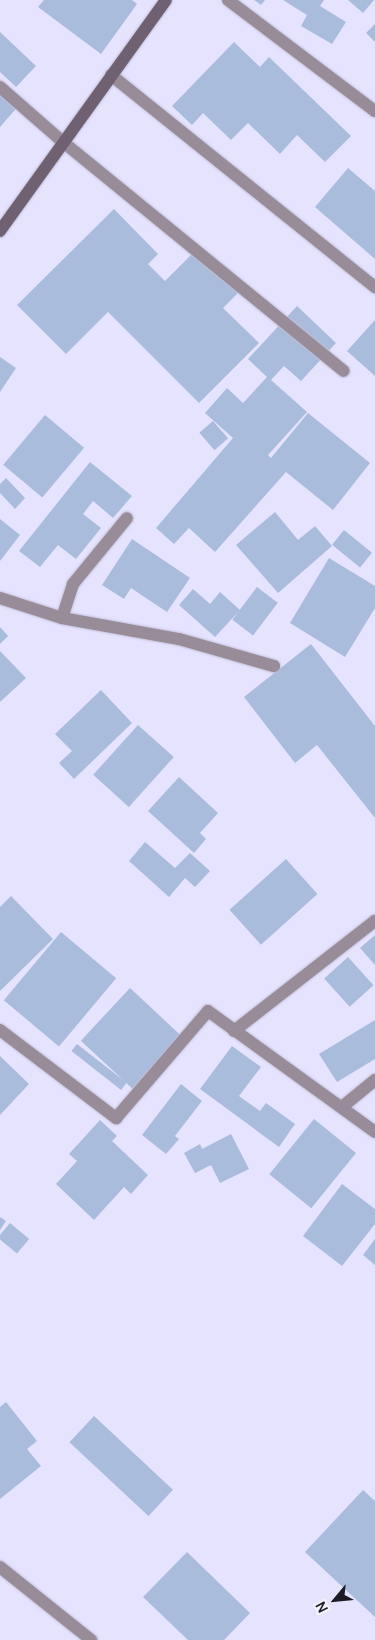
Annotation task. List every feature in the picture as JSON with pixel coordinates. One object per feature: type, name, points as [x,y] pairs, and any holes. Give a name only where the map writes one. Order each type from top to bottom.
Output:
[{"type":"main road","points":[[0,230],[166,0]]},
{"type":"street","points":[[228,0],[375,111]]},
{"type":"street","points":[[111,75],[375,287]]},
{"type":"street","points":[[0,87],[63,142],[344,370]]},
{"type":"street","points":[[62,618],[73,584],[127,518]]},
{"type":"street","points":[[0,598],[62,618],[179,639],[274,666]]},
{"type":"street","points":[[234,1031],[375,921]]},
{"type":"street","points":[[0,1030],[116,1118],[208,1011],[375,1132]]},
{"type":"street","points":[[342,1107],[375,1080]]},
{"type":"street","points":[[0,1567],[91,1640]]},
{"type":"building","points":[[44,0],[132,0],[137,4],[101,54],[38,7]]},
{"type":"building","points":[[254,0],[265,0],[261,5]]},
{"type":"building","points":[[283,0],[324,0],[320,6],[346,22],[332,44],[301,26],[307,15]]},
{"type":"building","points":[[348,0],[374,0],[363,13]]},
{"type":"building","points":[[375,24],[375,42],[366,33]]},
{"type":"building","points":[[0,32],[36,66],[16,87],[0,72]]},
{"type":"building","points":[[234,42],[260,67],[269,57],[351,136],[325,162],[297,135],[280,154],[248,123],[231,140],[203,113],[192,125],[172,106]]},
{"type":"building","points":[[0,87],[20,104],[0,127]]},
{"type":"building","points":[[348,168],[375,191],[375,259],[315,207]]},
{"type":"building","points":[[114,209],[158,254],[148,264],[165,281],[196,250],[239,292],[223,308],[259,343],[199,403],[108,312],[66,354],[17,305]]},
{"type":"building","points":[[297,306],[336,343],[301,381],[284,366],[271,380],[307,412],[268,455],[271,458],[308,413],[370,463],[333,510],[286,472],[215,552],[189,528],[174,544],[156,528],[233,438],[205,413],[227,388],[243,403],[267,377],[248,359]]},
{"type":"building","points":[[375,320],[375,376],[347,351]]},
{"type":"building","points":[[0,357],[16,368],[0,392]]},
{"type":"building","points":[[45,415],[84,448],[42,498],[3,465]]},
{"type":"building","points":[[213,421],[228,438],[215,450],[199,433]]},
{"type":"building","points":[[90,462],[132,496],[113,518],[93,501],[83,514],[101,528],[76,559],[58,545],[40,567],[19,551]]},
{"type":"building","points":[[6,478],[25,498],[15,509],[0,493],[0,484]]},
{"type":"building","points":[[275,512],[298,540],[315,526],[332,546],[278,593],[236,545]]},
{"type":"building","points":[[0,519],[20,535],[0,561]]},
{"type":"building","points":[[344,530],[372,553],[360,567],[332,545]]},
{"type":"building","points":[[132,539],[190,578],[167,612],[131,588],[124,599],[102,585]]},
{"type":"building","points":[[329,558],[375,586],[375,608],[345,657],[290,623]]},
{"type":"building","points":[[257,587],[278,603],[253,635],[232,620]]},
{"type":"building","points":[[193,589],[210,604],[220,592],[240,610],[215,637],[179,605]]},
{"type":"building","points":[[0,627],[8,636],[0,644]]},
{"type":"building","points":[[311,644],[375,726],[375,818],[317,745],[295,763],[244,697]]},
{"type":"building","points":[[0,651],[26,678],[0,702]]},
{"type":"building","points":[[101,690],[132,723],[74,779],[59,763],[72,751],[55,734]]},
{"type":"building","points":[[138,725],[174,757],[129,807],[93,775]]},
{"type":"building","points":[[179,777],[218,813],[200,833],[206,839],[194,853],[148,811]]},
{"type":"building","points":[[145,842],[175,868],[190,853],[210,871],[195,887],[185,878],[169,897],[129,861]]},
{"type":"building","points":[[286,859],[317,894],[261,945],[230,910]]},
{"type":"building","points":[[11,896],[53,939],[0,991],[0,907]]},
{"type":"building","points":[[61,932],[116,978],[59,1046],[4,1000]]},
{"type":"building","points":[[375,935],[375,965],[360,948]]},
{"type":"building","points":[[348,957],[373,985],[350,1007],[324,978]]},
{"type":"building","points":[[130,988],[182,1036],[133,1089],[81,1041]]},
{"type":"building","points":[[375,1020],[375,1059],[337,1082],[319,1054]]},
{"type":"building","points":[[77,1044],[127,1083],[121,1090],[71,1051]]},
{"type":"building","points":[[232,1046],[261,1067],[239,1096],[260,1111],[266,1103],[295,1124],[279,1147],[200,1089]]},
{"type":"building","points":[[0,1056],[29,1084],[0,1115]]},
{"type":"building","points":[[181,1084],[202,1101],[175,1136],[179,1139],[166,1154],[142,1135]]},
{"type":"building","points":[[314,1119],[356,1153],[311,1208],[269,1174]]},
{"type":"building","points":[[100,1120],[117,1136],[112,1141],[148,1175],[131,1194],[124,1187],[94,1220],[56,1184],[77,1161],[69,1154]]},
{"type":"building","points":[[231,1134],[249,1169],[220,1183],[211,1165],[195,1173],[184,1153],[200,1144],[202,1149]]},
{"type":"building","points":[[342,1184],[375,1209],[375,1224],[342,1266],[303,1236]]},
{"type":"building","points":[[0,1217],[6,1221],[0,1230]]},
{"type":"building","points":[[10,1223],[29,1239],[17,1254],[0,1239],[0,1235]]},
{"type":"building","points":[[375,1239],[375,1265],[363,1255]]},
{"type":"building","points":[[6,1402],[37,1441],[27,1449],[41,1466],[0,1499],[0,1407]]},
{"type":"building","points":[[94,1416],[173,1490],[148,1516],[69,1442]]},
{"type":"building","points":[[363,1490],[375,1501],[375,1617],[305,1552]]},
{"type":"building","points":[[187,1552],[250,1613],[224,1640],[188,1640],[143,1597]]}]
